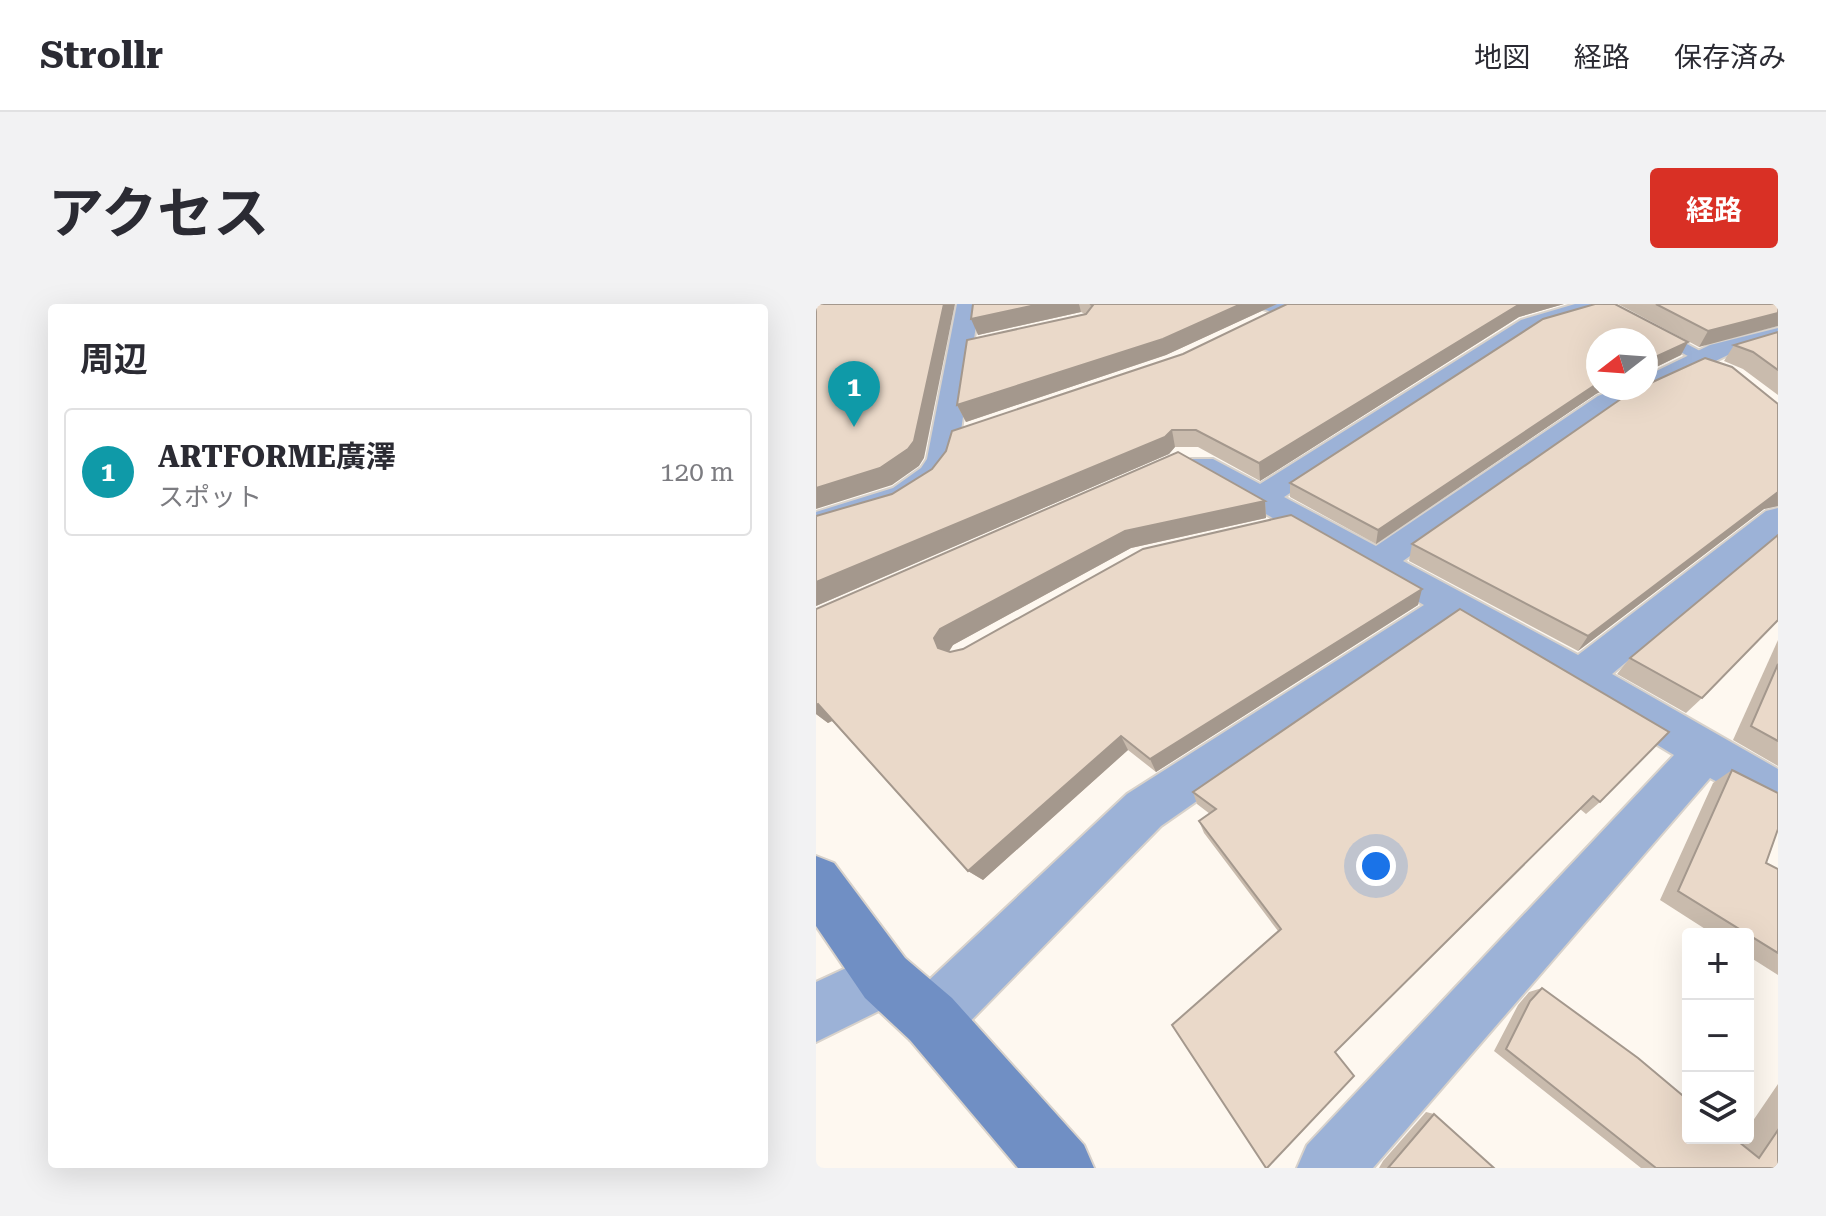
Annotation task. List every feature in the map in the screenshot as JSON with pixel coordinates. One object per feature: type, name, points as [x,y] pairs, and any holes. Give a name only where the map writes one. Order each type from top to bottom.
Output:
[{"type":"street","points":[[816,523],[920,487],[934,476],[974,346],[968,304]]},
{"type":"street","points":[[1278,515],[1529,325],[1600,304]]},
{"type":"street","points":[[1658,380],[1719,350],[1778,335]]},
{"type":"street","points":[[1701,360],[1732,376]]},
{"type":"street","points":[[1379,561],[1613,400]]},
{"type":"street","points":[[945,441],[973,432]]},
{"type":"street","points":[[1186,456],[1278,515],[1379,561],[1450,606],[1581,676],[1704,753],[1778,793]]},
{"type":"street","points":[[1581,676],[1778,518]]},
{"type":"street","points":[[931,1019],[1144,810],[1450,606]]},
{"type":"street","points":[[1330,1168],[1704,753]]},
{"type":"street","points":[[816,881],[885,978],[931,1019],[1061,1168]]},
{"type":"street","points":[[816,1013],[885,978]]},
{"type":"lane","points":[[1600,304],[1701,360]]},
{"type":"building","points":[[816,304],[944,304],[914,441],[908,449],[880,468],[816,488]]},
{"type":"building","points":[[973,304],[1040,304],[971,319]]},
{"type":"building","points":[[1090,304],[1241,304],[1163,339],[957,405],[967,340],[1086,314],[1093,305]]},
{"type":"building","points":[[1287,304],[1520,304],[1259,463],[1196,430],[1172,430],[1165,437],[816,582],[816,516],[892,494],[932,469],[946,451],[952,431],[1183,354]]},
{"type":"building","points":[[1595,304],[1615,304],[1688,342],[1658,356],[1658,328],[1586,328],[1586,391],[1378,530],[1290,483],[1543,319]]},
{"type":"building","points":[[1656,304],[1778,304],[1778,313],[1708,331]]},
{"type":"building","points":[[1778,332],[1778,370],[1753,352],[1734,345]]},
{"type":"building","points":[[1705,358],[1732,367],[1778,404],[1778,492],[1588,636],[1412,544],[1619,400],[1658,400],[1658,380]]},
{"type":"building","points":[[1178,452],[1265,501],[1125,531],[940,629],[934,638],[938,648],[950,652],[963,649],[1143,549],[1291,515],[1422,589],[1150,759],[1121,736],[968,871],[816,705],[816,609]]},
{"type":"building","points":[[1778,535],[1778,620],[1702,698],[1630,658]]},
{"type":"building","points":[[1460,609],[1669,732],[1600,802],[1593,796],[1335,1052],[1354,1076],[1266,1168],[1172,1025],[1281,929],[1199,821],[1216,809],[1193,792]]},
{"type":"building","points":[[1778,664],[1778,741],[1751,726]]},
{"type":"building","points":[[1732,770],[1778,793],[1778,829],[1766,863],[1778,869],[1778,953],[1754,938],[1754,928],[1738,928],[1678,891]]},
{"type":"building","points":[[1542,988],[1638,1058],[1682,1095],[1682,1144],[1742,1144],[1759,1158],[1778,1130],[1778,1168],[1656,1168],[1506,1049],[1530,1001]]},
{"type":"building","points":[[1434,1114],[1494,1168],[1388,1168]]},
{"type":"place","name":"ARTFORME廣澤","points":[[854,427]]}]
